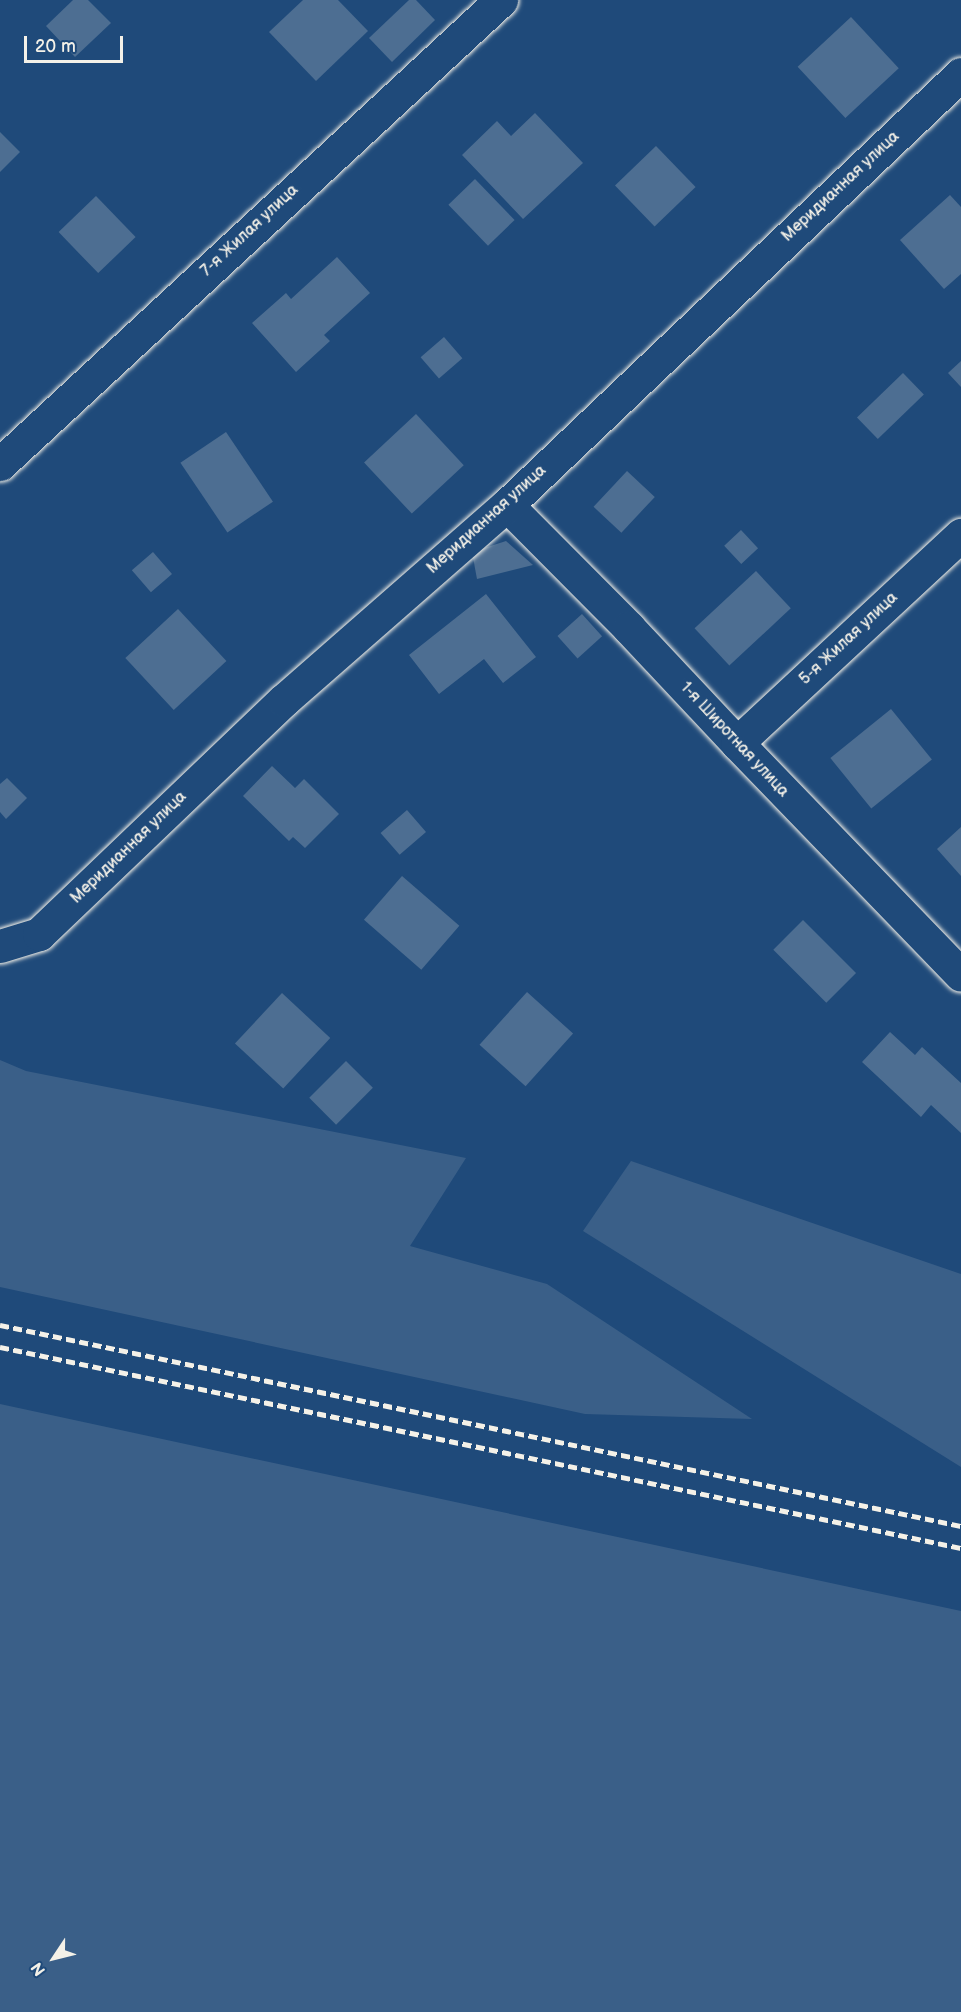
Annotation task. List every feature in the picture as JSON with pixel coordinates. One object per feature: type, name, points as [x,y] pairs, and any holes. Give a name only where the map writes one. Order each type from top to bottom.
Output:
[{"type":"street","name":"7-я Жилая улица","points":[[0,464],[501,0]]},
{"type":"street","name":"Меридианная улица","points":[[0,946],[39,934],[284,700],[507,504],[961,74]]},
{"type":"street","name":"1-я Широтная улица","points":[[507,504],[630,628],[737,743],[961,975]]},
{"type":"street","name":"5-я Жилая улица","points":[[737,743],[961,536]]},
{"type":"shaded area","points":[[0,1060],[26,1071],[466,1158],[410,1246],[547,1284],[752,1419],[585,1414],[0,1287]]},
{"type":"shaded area","points":[[631,1161],[961,1274],[961,1467],[583,1231]]},
{"type":"shaded area","points":[[0,1404],[961,1611],[961,2012],[0,2012]]},
{"type":"building","points":[[73,0],[88,0],[111,23],[75,57],[46,26]]},
{"type":"building","points":[[303,0],[338,0],[368,31],[316,81],[269,32]]},
{"type":"building","points":[[409,0],[416,0],[435,20],[392,62],[369,38]]},
{"type":"building","points":[[851,17],[899,68],[845,118],[798,67]]},
{"type":"building","points":[[535,113],[583,163],[523,219],[462,155],[497,121],[511,136]]},
{"type":"building","points":[[0,132],[20,152],[0,172]]},
{"type":"building","points":[[656,146],[696,187],[655,227],[615,186]]},
{"type":"building","points":[[475,179],[515,220],[488,246],[448,205]]},
{"type":"building","points":[[950,195],[961,207],[961,274],[944,289],[900,240]]},
{"type":"building","points":[[96,196],[136,237],[98,273],[59,232]]},
{"type":"building","points":[[337,257],[370,293],[324,335],[330,341],[296,372],[252,323],[286,293],[291,299]]},
{"type":"building","points":[[444,337],[462,358],[439,378],[421,357]]},
{"type":"building","points":[[961,361],[961,387],[948,373]]},
{"type":"building","points":[[903,373],[924,395],[878,439],[857,417]]},
{"type":"building","points":[[416,414],[464,465],[412,514],[364,462]]},
{"type":"building","points":[[226,432],[273,502],[227,532],[180,463]]},
{"type":"building","points":[[627,471],[655,497],[621,533],[594,507]]},
{"type":"building","points":[[741,530],[758,548],[741,564],[724,546]]},
{"type":"building","points":[[506,541],[533,565],[477,579],[472,552]]},
{"type":"building","points":[[153,552],[172,574],[151,592],[132,570]]},
{"type":"building","points":[[756,571],[791,608],[729,666],[695,628]]},
{"type":"building","points":[[486,594],[536,657],[503,683],[484,659],[439,694],[409,655]]},
{"type":"building","points":[[178,609],[226,661],[174,710],[125,658]]},
{"type":"building","points":[[582,614],[602,636],[578,658],[557,636]]},
{"type":"building","points":[[891,709],[932,760],[871,809],[830,758]]},
{"type":"building","points":[[272,766],[295,788],[304,779],[339,814],[305,848],[293,837],[289,841],[243,796]]},
{"type":"building","points":[[7,778],[27,798],[6,819],[0,812],[0,784]]},
{"type":"building","points":[[407,810],[426,832],[400,855],[381,833]]},
{"type":"building","points":[[961,827],[961,876],[937,849]]},
{"type":"building","points":[[402,876],[459,926],[421,970],[364,920]]},
{"type":"building","points":[[803,920],[856,973],[826,1003],[773,950]]},
{"type":"building","points":[[527,992],[573,1033],[526,1086],[479,1045]]},
{"type":"building","points":[[282,993],[330,1038],[283,1088],[235,1043]]},
{"type":"building","points":[[890,1032],[915,1055],[922,1047],[961,1083],[961,1133],[931,1105],[921,1117],[862,1062]]},
{"type":"building","points":[[346,1061],[373,1088],[336,1125],[309,1098]]},
{"type":"railway","points":[[0,1325],[961,1526]]},
{"type":"railway","points":[[0,1347],[961,1548]]}]
